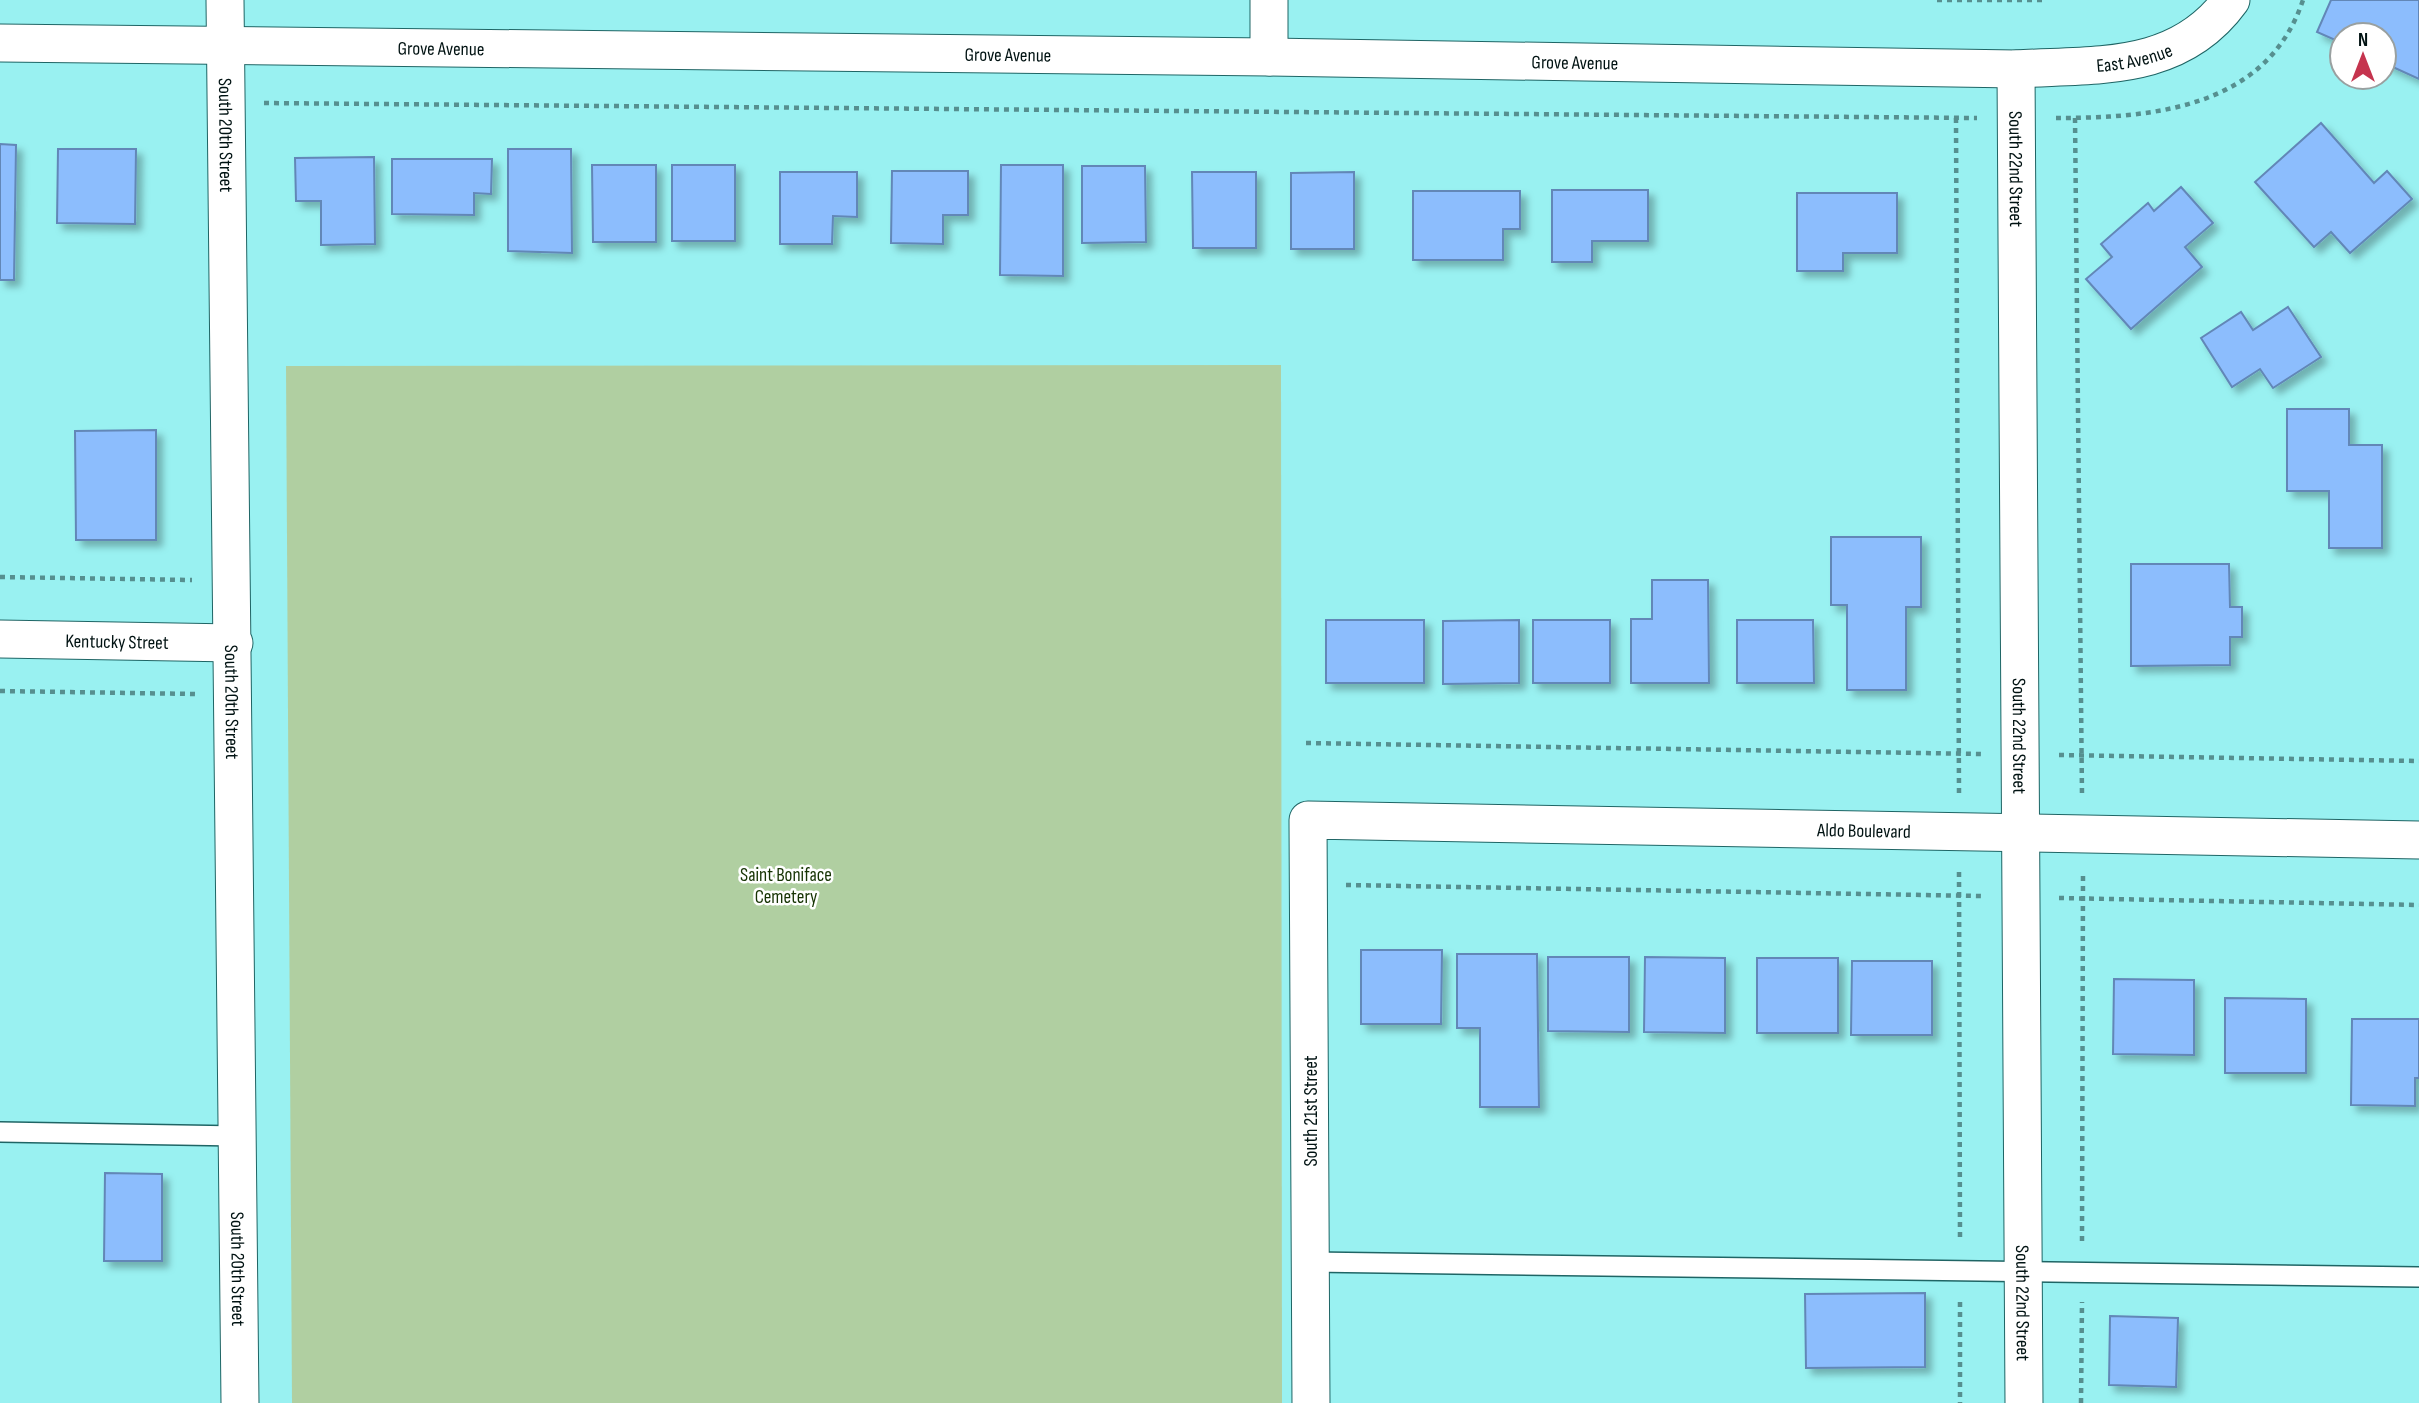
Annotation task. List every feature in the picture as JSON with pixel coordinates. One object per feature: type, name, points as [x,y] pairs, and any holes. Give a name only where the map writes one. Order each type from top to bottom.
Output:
[{"type":"street","name":"South 20th Street","points":[[225,0],[234,643],[240,1403]]},
{"type":"street","points":[[1269,0],[1269,57]]},
{"type":"street","name":"East Avenue","points":[[2016,69],[2135,62],[2166,52],[2196,35],[2223,11],[2231,0]]},
{"type":"street","name":"Grove Avenue","points":[[0,43],[1269,57],[2016,69]]},
{"type":"street","name":"South 22nd Street","points":[[2016,69],[2024,1403]]},
{"type":"street","name":"Kentucky Street","points":[[0,639],[234,643]]},
{"type":"street","name":"Aldo Boulevard","points":[[1308,820],[2419,841]]},
{"type":"street","name":"South 21st Street","points":[[1308,820],[1311,1403]]},
{"type":"lane","points":[[0,1132],[239,1136]]},
{"type":"lane","points":[[1311,1262],[1960,1273],[2419,1277]]},
{"type":"path","points":[[1937,0],[2044,0]]},
{"type":"path","points":[[227,102],[2075,118],[2157,113],[2196,103],[2227,89],[2256,71],[2279,48],[2297,18],[2303,0]]},
{"type":"path","points":[[1956,118],[1960,1403]]},
{"type":"path","points":[[2075,118],[2083,835],[2081,1403]]},
{"type":"path","points":[[0,577],[233,580]]},
{"type":"path","points":[[0,691],[234,694]]},
{"type":"path","points":[[1306,743],[2419,761]]},
{"type":"path","points":[[1308,884],[2419,905]]},
{"type":"green space","name":"Saint Boniface Cemetery","points":[[1281,365],[1282,1403],[292,1403],[286,366]]},
{"type":"building","points":[[2331,0],[2419,0],[2419,79],[2398,69],[2398,21],[2328,21],[2328,37],[2317,32]]},
{"type":"building","points":[[2321,123],[2374,183],[2387,171],[2412,199],[2350,253],[2331,232],[2314,247],[2255,182]]},
{"type":"building","points":[[0,144],[16,145],[14,280],[0,280]]},
{"type":"building","points":[[58,149],[136,149],[135,224],[57,223]]},
{"type":"building","points":[[508,149],[571,149],[572,253],[508,251]]},
{"type":"building","points":[[374,157],[375,244],[321,245],[321,201],[296,201],[295,158]]},
{"type":"building","points":[[392,159],[492,159],[491,194],[474,193],[474,215],[392,214]]},
{"type":"building","points":[[592,165],[656,165],[656,242],[593,242]]},
{"type":"building","points":[[672,165],[735,165],[735,241],[672,241]]},
{"type":"building","points":[[1001,165],[1063,165],[1063,276],[1000,275]]},
{"type":"building","points":[[1082,166],[1145,166],[1146,242],[1082,243]]},
{"type":"building","points":[[892,171],[968,171],[968,215],[943,215],[943,244],[891,243]]},
{"type":"building","points":[[780,172],[857,172],[857,217],[833,216],[832,244],[780,244]]},
{"type":"building","points":[[1192,172],[1256,172],[1256,248],[1193,248]]},
{"type":"building","points":[[1354,172],[1354,249],[1291,249],[1291,173]]},
{"type":"building","points":[[2181,187],[2213,223],[2185,247],[2202,267],[2131,329],[2086,279],[2112,257],[2101,244],[2148,203],[2154,211]]},
{"type":"building","points":[[1552,190],[1648,190],[1648,241],[1592,241],[1592,262],[1552,262]]},
{"type":"building","points":[[1413,191],[1520,191],[1520,229],[1503,229],[1503,260],[1413,260]]},
{"type":"building","points":[[1797,193],[1897,193],[1897,253],[1843,253],[1843,271],[1797,271]]},
{"type":"building","points":[[2288,307],[2321,357],[2273,388],[2260,369],[2232,387],[2201,338],[2241,312],[2253,330]]},
{"type":"building","points":[[2287,409],[2349,409],[2349,445],[2382,445],[2382,548],[2329,548],[2329,491],[2287,491]]},
{"type":"building","points":[[156,430],[156,540],[76,540],[75,431]]},
{"type":"building","points":[[1831,537],[1921,537],[1921,607],[1906,607],[1906,690],[1847,690],[1847,605],[1831,605]]},
{"type":"building","points":[[2131,564],[2229,564],[2230,607],[2242,607],[2242,637],[2230,637],[2230,665],[2131,666]]},
{"type":"building","points":[[1652,580],[1708,580],[1709,683],[1631,683],[1631,619],[1652,619]]},
{"type":"building","points":[[1326,620],[1424,620],[1424,683],[1326,683]]},
{"type":"building","points":[[1519,620],[1519,683],[1443,684],[1443,621]]},
{"type":"building","points":[[1533,620],[1610,620],[1610,683],[1533,683]]},
{"type":"building","points":[[1737,620],[1813,620],[1814,683],[1737,683]]},
{"type":"building","points":[[1361,950],[1442,950],[1441,1024],[1361,1024]]},
{"type":"building","points":[[1457,954],[1537,954],[1539,1107],[1480,1107],[1480,1028],[1457,1028]]},
{"type":"building","points":[[1548,957],[1629,957],[1629,1032],[1548,1031]]},
{"type":"building","points":[[1645,957],[1725,958],[1725,1033],[1644,1032]]},
{"type":"building","points":[[1757,958],[1838,958],[1838,1033],[1757,1033]]},
{"type":"building","points":[[1852,961],[1932,961],[1932,1035],[1851,1035]]},
{"type":"building","points":[[2114,979],[2194,980],[2194,1055],[2113,1054]]},
{"type":"building","points":[[2225,998],[2306,999],[2306,1073],[2225,1073]]},
{"type":"building","points":[[2352,1019],[2419,1019],[2419,1078],[2415,1078],[2415,1106],[2351,1105]]},
{"type":"building","points":[[105,1173],[162,1174],[162,1261],[104,1261]]},
{"type":"building","points":[[1925,1293],[1925,1367],[1806,1368],[1805,1294]]},
{"type":"building","points":[[2110,1316],[2178,1318],[2176,1387],[2109,1385]]}]
